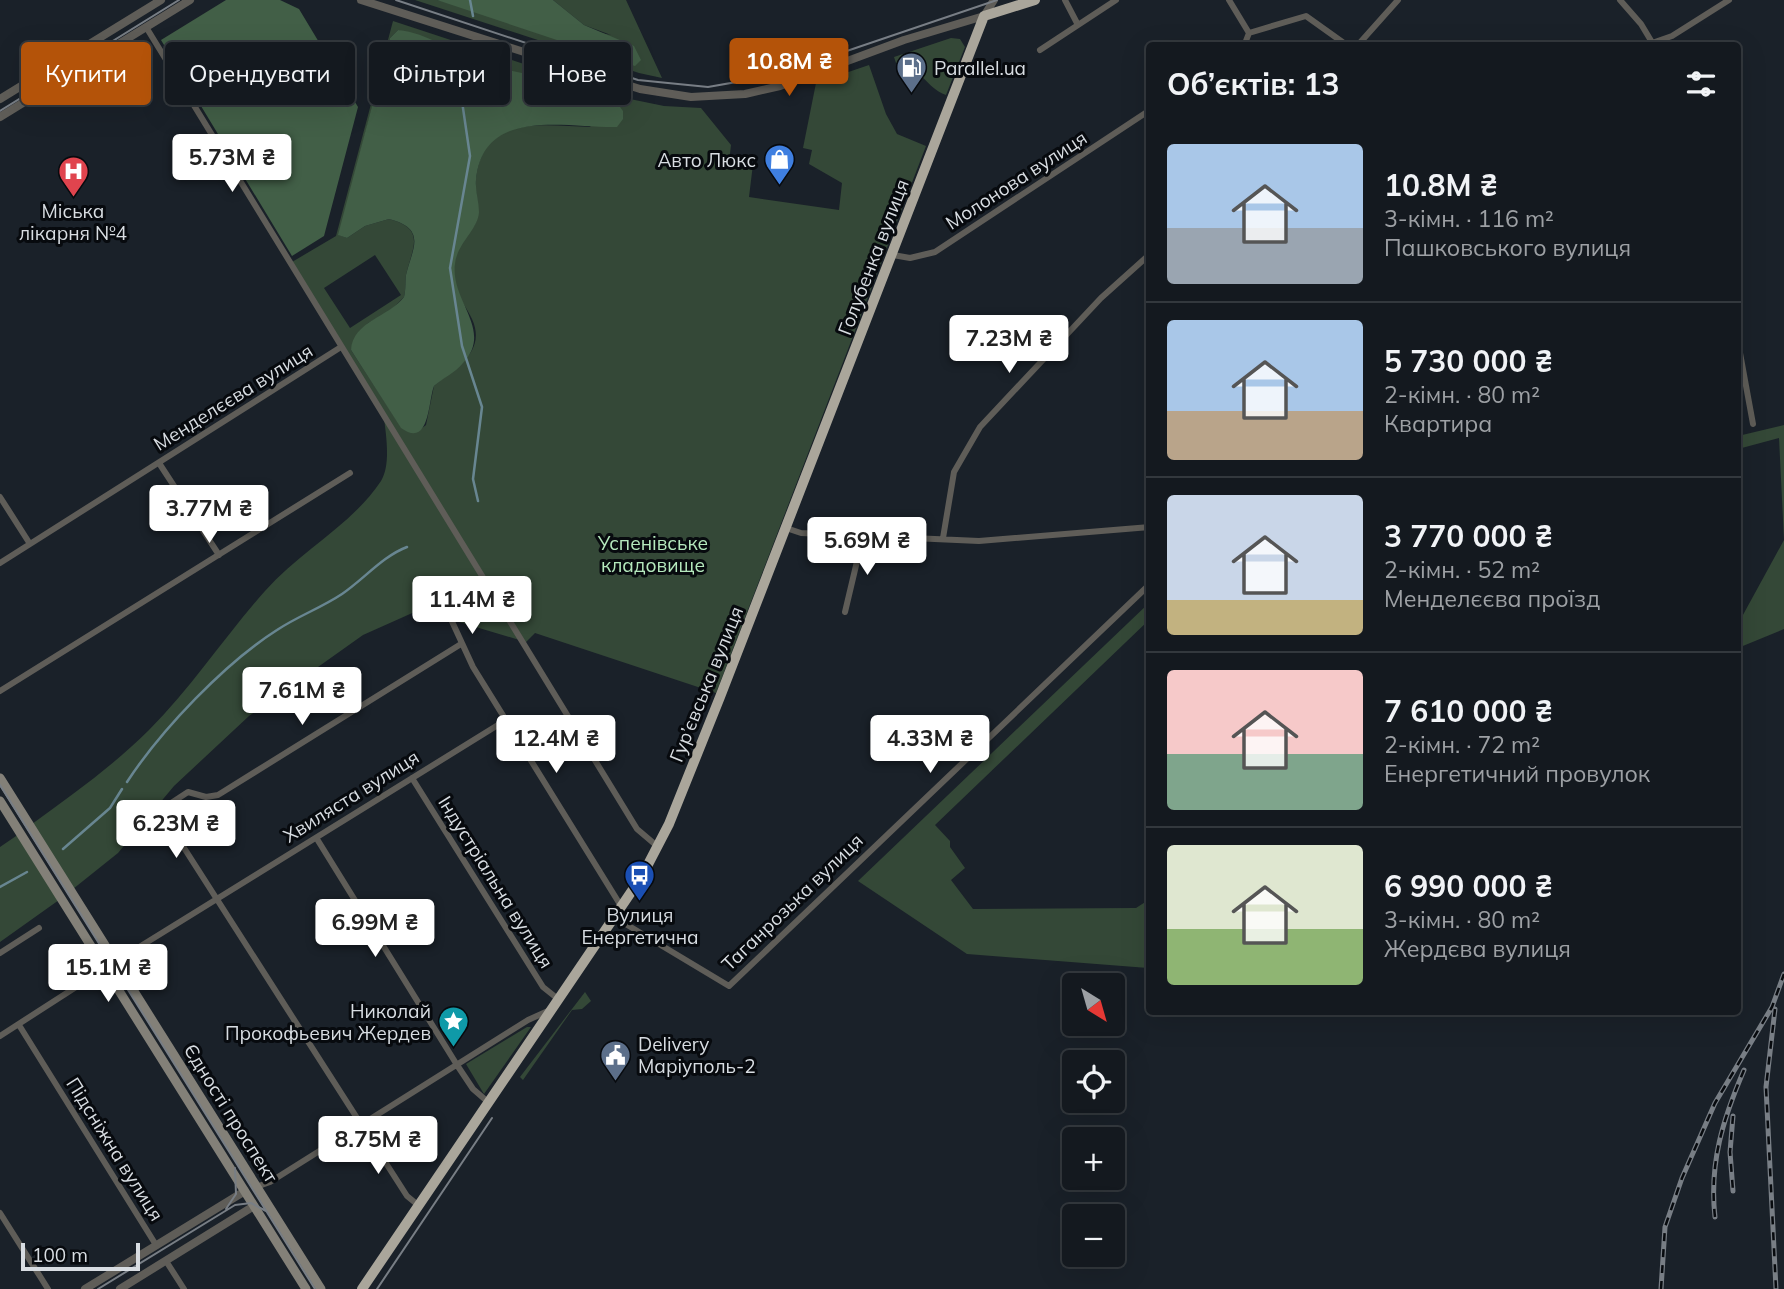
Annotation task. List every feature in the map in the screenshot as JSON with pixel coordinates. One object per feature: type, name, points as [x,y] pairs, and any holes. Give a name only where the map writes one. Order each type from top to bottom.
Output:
[{"type":"highway","points":[[984,16],[1035,0]]},
{"type":"highway","name":"Голубенка вулиця","points":[[786,528],[984,16]]},
{"type":"highway","name":"Гур’євська вулиця","points":[[614,917],[658,847],[786,528]]},
{"type":"highway","points":[[362,1289],[614,917]]},
{"type":"main road","name":"Єдності проспект","points":[[0,778],[321,1289]]},
{"type":"main road","name":"Єдності проспект","points":[[0,801],[306,1289]]},
{"type":"main road","name":"Хвиляста вулиця","points":[[104,970],[115,962]]},
{"type":"main road","points":[[244,1191],[259,1191],[254,1206]]},
{"type":"street","points":[[0,99],[161,0]]},
{"type":"street","points":[[0,117],[190,0]]},
{"type":"street","points":[[361,0],[640,89],[691,97],[745,94],[780,86],[904,40],[984,16]]},
{"type":"street","name":"Голубенка вулиця","points":[[984,16],[994,0]]},
{"type":"street","points":[[1065,0],[1078,25]]},
{"type":"street","points":[[1040,50],[1116,0]]},
{"type":"street","points":[[1229,0],[1249,33]]},
{"type":"street","points":[[1361,42],[1398,0]]},
{"type":"street","points":[[1620,0],[1641,23],[1652,42]]},
{"type":"street","points":[[1658,42],[1729,0]]},
{"type":"street","points":[[138,14],[637,829],[658,847]]},
{"type":"street","points":[[1249,33],[1306,16],[1342,42]]},
{"type":"street","points":[[1246,42],[1249,33]]},
{"type":"street","name":"Молонова вулиця","points":[[893,255],[910,258],[935,251],[1146,113]]},
{"type":"street","points":[[943,538],[954,472],[980,427],[1077,323],[1146,258]]},
{"type":"street","name":"Менделєєва вулиця","points":[[0,564],[341,347]]},
{"type":"street","points":[[1741,358],[1753,424]]},
{"type":"street","points":[[159,463],[219,555]]},
{"type":"street","points":[[0,691],[350,474]]},
{"type":"street","points":[[0,497],[30,544]]},
{"type":"street","points":[[786,528],[801,533],[989,540],[1146,527]]},
{"type":"street","points":[[845,612],[863,536]]},
{"type":"street","name":"Таганрозька вулиця","points":[[614,917],[729,986],[1146,588]]},
{"type":"street","points":[[449,615],[461,644],[621,906]]},
{"type":"street","points":[[418,1205],[407,1196],[165,818],[162,809],[188,792],[206,797],[218,795],[461,644]]},
{"type":"street","name":"Хвиляста вулиця","points":[[115,962],[506,720]]},
{"type":"street","name":"Індустріальна вулиця","points":[[412,778],[542,987],[558,999]]},
{"type":"street","points":[[317,839],[457,1065],[473,1089],[488,1102]]},
{"type":"street","points":[[0,953],[39,928]]},
{"type":"street","name":"Хвиляста вулиця","points":[[0,1036],[104,970]]},
{"type":"street","points":[[259,1191],[528,1020],[550,1010]]},
{"type":"street","points":[[528,1020],[538,1027]]},
{"type":"street","name":"Підсніжна вулиця","points":[[19,1025],[184,1289]]},
{"type":"street","points":[[85,1289],[244,1191]]},
{"type":"street","points":[[120,1289],[254,1206]]},
{"type":"street","points":[[0,1213],[48,1289]]},
{"type":"green space","points":[[226,0],[280,0],[299,9],[319,42],[165,42],[165,47],[161,40]]},
{"type":"green space","points":[[415,0],[437,0],[611,35],[584,25],[553,0],[626,0],[662,78],[631,70],[631,42],[544,42]]},
{"type":"green space","points":[[437,0],[553,0],[584,25],[624,42],[563,42]]},
{"type":"green space","points":[[393,21],[457,42],[432,42],[398,30],[387,42]]},
{"type":"green space","points":[[398,30],[435,42],[389,42]]},
{"type":"green space","points":[[951,38],[960,39],[965,47],[946,95],[914,70],[896,63],[894,57]]},
{"type":"green space","points":[[631,45],[641,60],[635,66],[631,65]]},
{"type":"green space","points":[[510,60],[524,64],[524,80],[510,70]]},
{"type":"green space","name":"Успенівське кладовище","points":[[869,65],[886,114],[897,134],[926,146],[716,693],[535,633],[526,642],[419,610],[363,635],[249,716],[174,786],[118,853],[73,889],[32,824],[136,743],[180,696],[265,591],[279,576],[341,525],[369,497],[384,474],[387,450],[384,418],[292,262],[336,236],[373,105],[339,235],[347,238],[365,226],[389,219],[409,228],[414,241],[404,297],[387,314],[368,323],[351,350],[401,427],[417,432],[426,425],[434,386],[459,366],[472,350],[475,341],[476,331],[472,319],[454,280],[455,262],[458,250],[475,224],[477,216],[476,179],[481,158],[490,143],[503,133],[535,126],[591,127],[560,105],[631,105],[631,99],[664,106],[701,108],[731,145],[729,162],[753,164],[749,197],[839,210],[842,183],[809,164],[812,150],[803,148],[816,83]],"holes":[[[375,255],[401,295],[350,328],[324,288]]]},
{"type":"green space","points":[[510,70],[524,73],[524,105],[617,105],[623,111],[623,119],[617,127],[551,125],[510,131],[494,141],[482,157],[476,180],[478,219],[459,250],[455,264],[458,290],[473,327],[474,339],[471,351],[460,367],[434,386],[426,421],[418,432],[410,433],[401,428],[351,350],[358,332],[404,297],[406,275],[414,248],[413,234],[401,223],[389,219],[365,226],[347,238],[338,235],[372,105],[510,105]]},
{"type":"green space","points":[[355,102],[358,107],[324,236],[292,256],[200,105],[355,105]]},
{"type":"green space","points":[[1784,425],[1784,540],[1779,438],[1741,448],[1741,435]]},
{"type":"green space","points":[[1784,540],[1784,629],[1741,647],[1741,619]]},
{"type":"green space","points":[[1146,606],[1146,623],[935,825],[950,841],[950,847],[965,868],[951,880],[973,909],[1136,908],[1146,902],[1146,968],[967,954],[858,881]]},
{"type":"green space","points":[[19,834],[59,900],[0,942],[0,847]]},
{"type":"green space","points":[[585,992],[591,1001],[582,1009],[572,1010],[523,1080],[520,1077]]},
{"type":"green space","points":[[531,1027],[484,1094],[466,1064]]},
{"type":"waterway","points":[[470,0],[473,16]]},
{"type":"waterway","points":[[463,105],[470,156],[450,268],[462,346],[482,407],[473,479],[478,501]]},
{"type":"waterway","points":[[127,782],[157,741],[195,699],[236,660],[293,620],[342,594],[382,562],[407,547]]},
{"type":"waterway","points":[[63,849],[110,808],[122,789]]},
{"type":"waterway","points":[[0,887],[27,872]]},
{"type":"tram line","points":[[0,111],[179,0]]},
{"type":"tram line","points":[[396,0],[638,80],[708,87],[776,75],[997,0]]},
{"type":"tram line","points":[[0,785],[315,1289]]},
{"type":"tram line","points":[[377,1289],[492,1118]]},
{"type":"tram line","points":[[226,1209],[236,1194],[235,1168]]},
{"type":"tram line","points":[[98,1289],[235,1205],[251,1203],[266,1211]]},
{"type":"railway","points":[[1661,1289],[1665,1227],[1682,1178],[1715,1103],[1772,1007],[1784,974]]},
{"type":"railway","points":[[1775,1009],[1766,1087],[1776,1289]]},
{"type":"railway","points":[[1715,1217],[1714,1178],[1719,1142],[1744,1070]]},
{"type":"railway","points":[[1733,1116],[1730,1152],[1733,1191]]},
{"type":"place","name":"Parallel.ua","points":[[911,95]]},
{"type":"place","name":"Авто Люкс","points":[[779,187]]},
{"type":"place","name":"Міська лікарня №4","points":[[73,199]]},
{"type":"place","name":"Вулиця Енергетична","points":[[640,903]]},
{"type":"place","name":"Николай Прокофьевич Жердев","points":[[454,1049]]},
{"type":"place","name":"Delivery Марiуполь-2","points":[[615,1082]]}]
